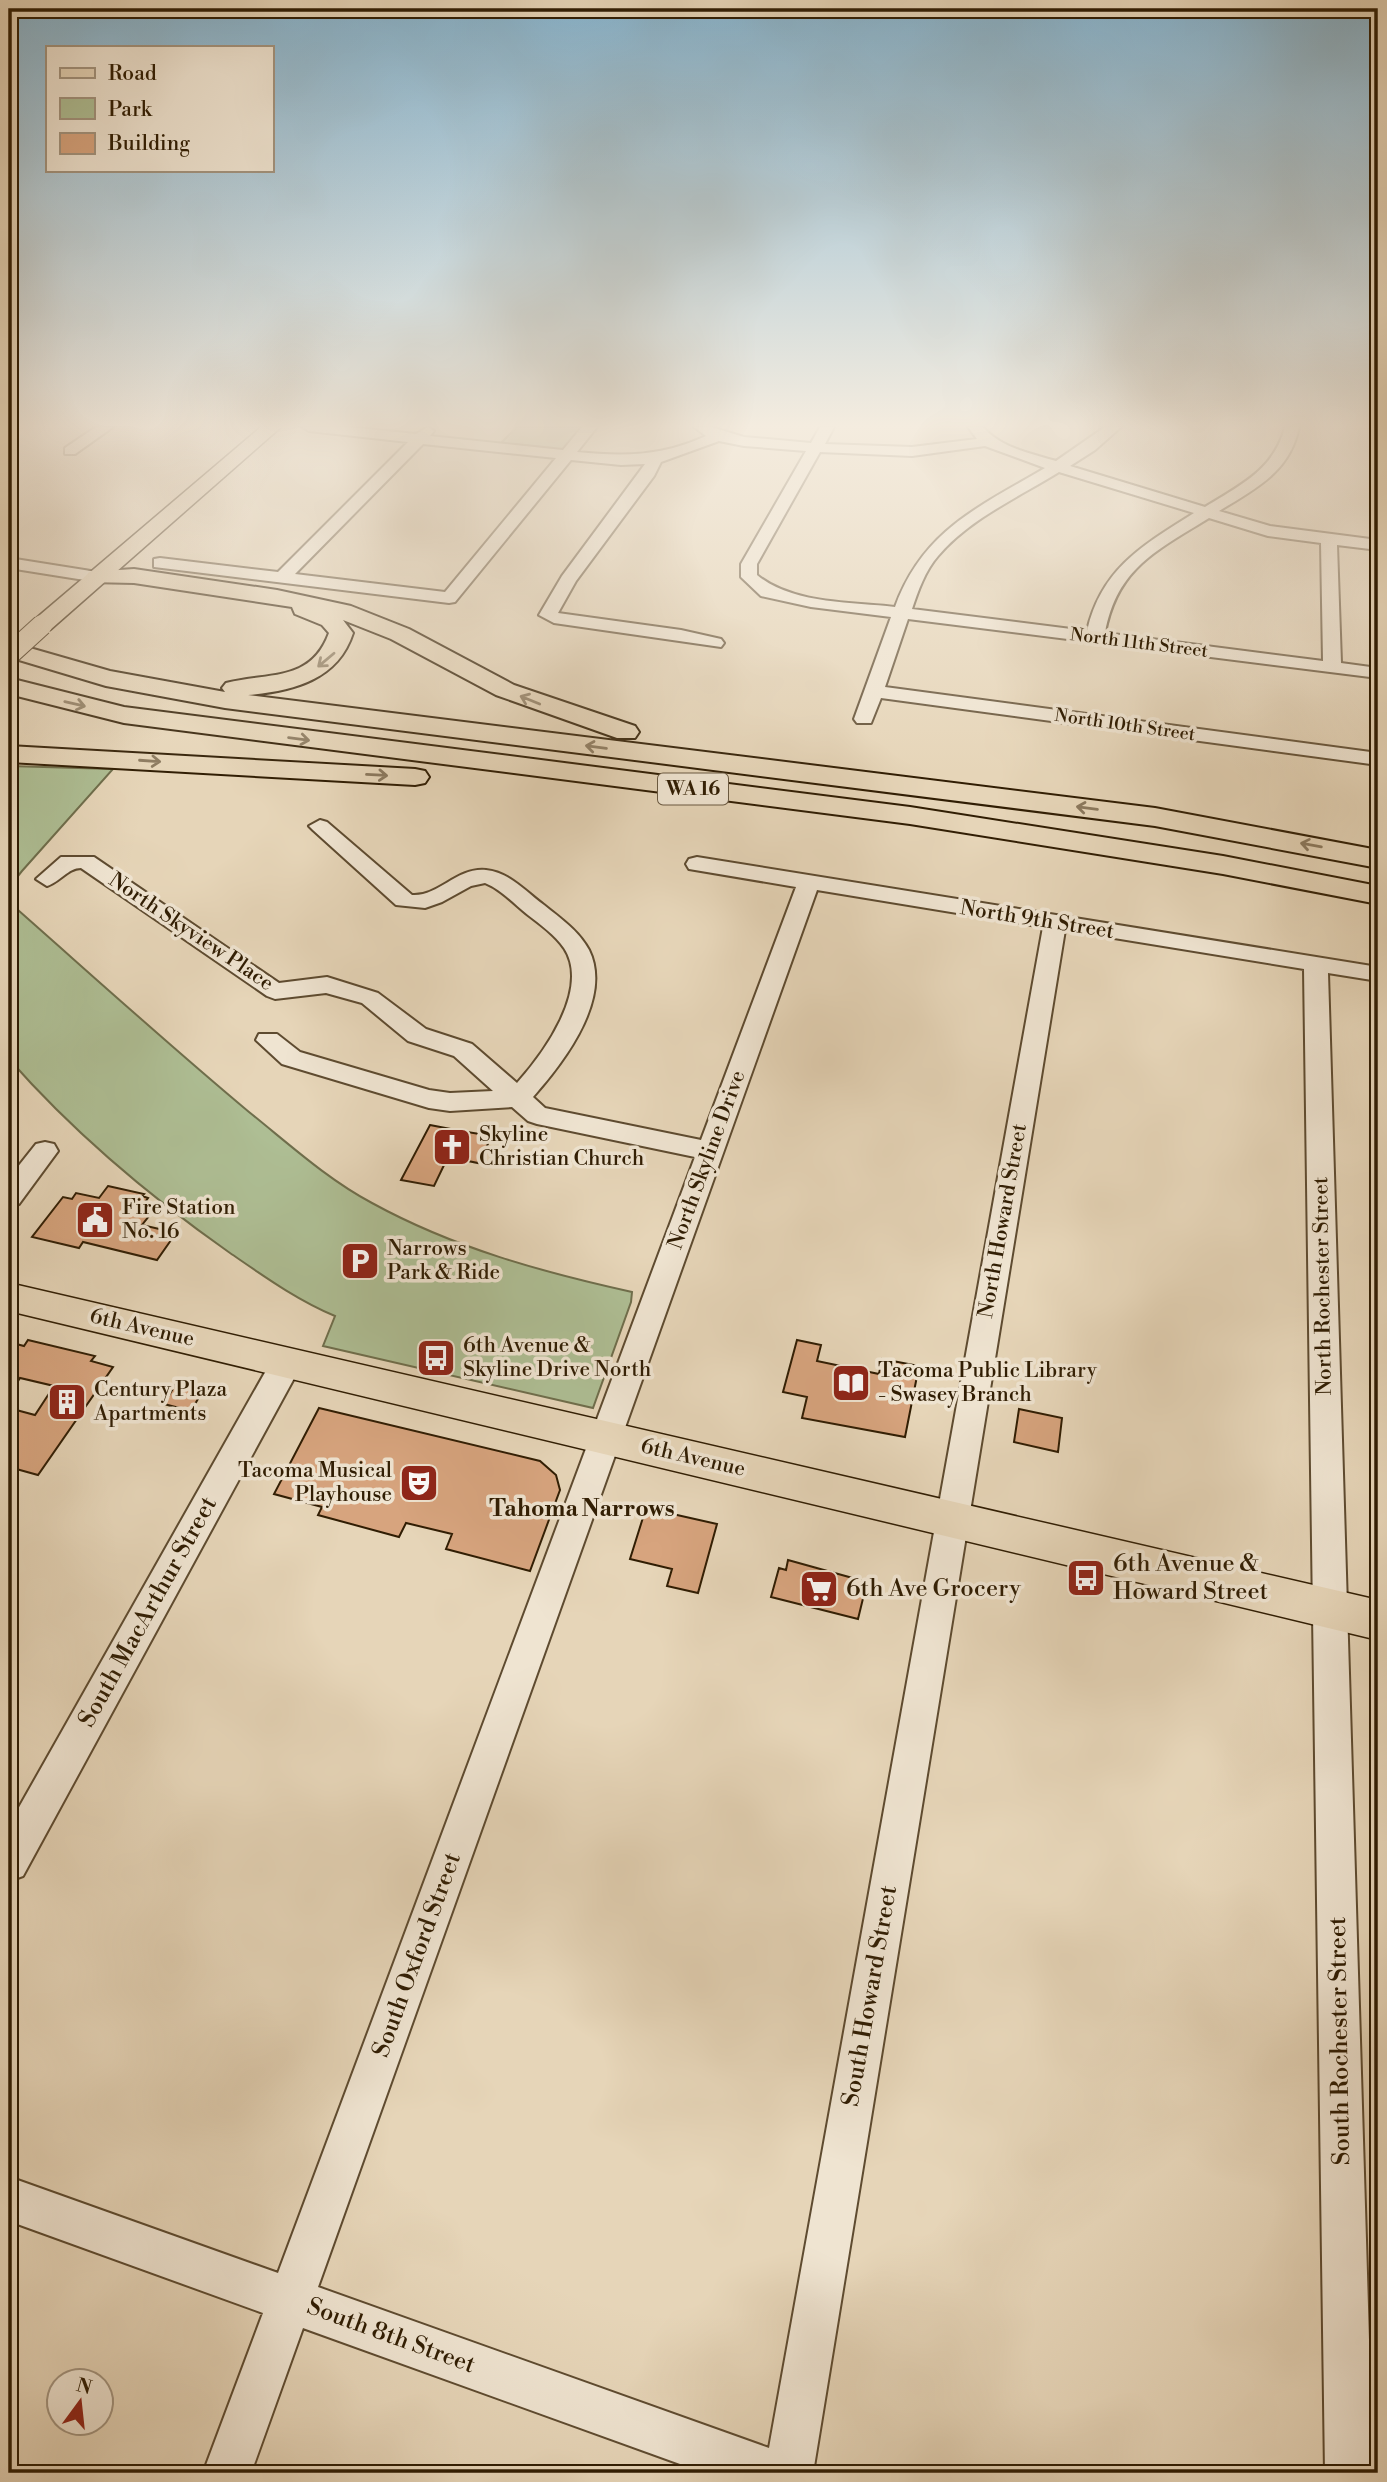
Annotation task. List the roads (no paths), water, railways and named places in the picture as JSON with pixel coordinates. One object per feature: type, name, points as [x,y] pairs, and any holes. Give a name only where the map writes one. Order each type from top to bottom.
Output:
[{"type":"highway","points":[[97,577],[134,576],[314,603],[371,620],[505,690],[594,723],[685,746],[906,785]]},
{"type":"highway","points":[[9,641],[104,667],[231,688],[256,688],[295,679],[328,663],[339,648],[341,633],[331,620],[312,611],[121,584],[97,577]]},
{"type":"highway","name":"WA 16","points":[[9,649],[106,678],[225,701],[1155,817],[1378,859]]},
{"type":"highway","name":"WA 16","points":[[9,686],[124,715],[1088,842],[1244,867],[1378,895]]},
{"type":"highway","points":[[9,754],[430,778],[628,794],[1101,850],[1378,895]]},
{"type":"main road","points":[[9,655],[137,543]]},
{"type":"main road","name":"6th Avenue","points":[[9,1297],[1378,1620]]},
{"type":"street","points":[[282,579],[317,543]]},
{"type":"street","points":[[160,563],[443,599],[456,593],[496,543]]},
{"type":"street","points":[[596,543],[568,580],[548,615],[699,638],[715,643]]},
{"type":"street","name":"North 11th Street","points":[[760,543],[749,564],[749,577],[767,592],[791,599],[1378,673]]},
{"type":"street","points":[[863,719],[918,572],[943,543]]},
{"type":"street","points":[[1095,637],[1104,601],[1114,582],[1137,561],[1164,543]]},
{"type":"street","points":[[1329,543],[1332,668]]},
{"type":"street","points":[[1357,543],[1378,545]]},
{"type":"street","points":[[9,563],[97,577]]},
{"type":"street","name":"North 10th Street","points":[[872,691],[1378,759]]},
{"type":"street","points":[[268,1040],[291,1058],[429,1099],[450,1102],[518,1098],[542,1072],[581,997],[584,978],[582,962],[572,942],[502,884],[487,876],[466,880],[421,902],[404,900],[320,826]]},
{"type":"street","name":"North Skyview Place","points":[[47,879],[66,863],[86,862],[275,991],[321,985],[362,995],[386,1008],[417,1035],[463,1050],[537,1115],[710,1151]]},
{"type":"street","name":"North 9th Street","points":[[697,864],[1378,974]]},
{"type":"street","name":"North Skyline Drive","points":[[606,1437],[808,883]]},
{"type":"street","name":"North Howard Street","points":[[952,1519],[1055,922]]},
{"type":"street","name":"North Rochester Street","points":[[1316,964],[1330,1608]]},
{"type":"street","points":[[9,1197],[45,1151]]},
{"type":"street","name":"South MacArthur Street","points":[[9,1861],[287,1362]]},
{"type":"street","name":"South Oxford Street","points":[[227,2473],[606,1437]]},
{"type":"street","name":"South Howard Street","points":[[789,2473],[952,1519]]},
{"type":"street","name":"South Rochester Street","points":[[1330,1608],[1349,2473]]},
{"type":"street","name":"South 8th Street","points":[[9,2199],[772,2473]]},
{"type":"place","name":"Skyline Christian Church","points":[[452,1147]]},
{"type":"place","name":"Fire Station No. 16","points":[[95,1220]]},
{"type":"place","name":"Narrows Park & Ride","points":[[360,1261]]},
{"type":"place","name":"6th Avenue & Skyline Drive North","points":[[436,1358]]},
{"type":"place","name":"Tacoma Public Library - Swasey Branch","points":[[851,1383]]},
{"type":"place","name":"Century Plaza Apartments","points":[[67,1402]]},
{"type":"place","name":"Tacoma Musical Playhouse","points":[[419,1483]]},
{"type":"place","name":"6th Avenue & Howard Street","points":[[1086,1578]]},
{"type":"place","name":"6th Ave Grocery","points":[[819,1589]]},
{"type":"district","name":"Tahoma Narrows","points":[[582,1509]]}]
